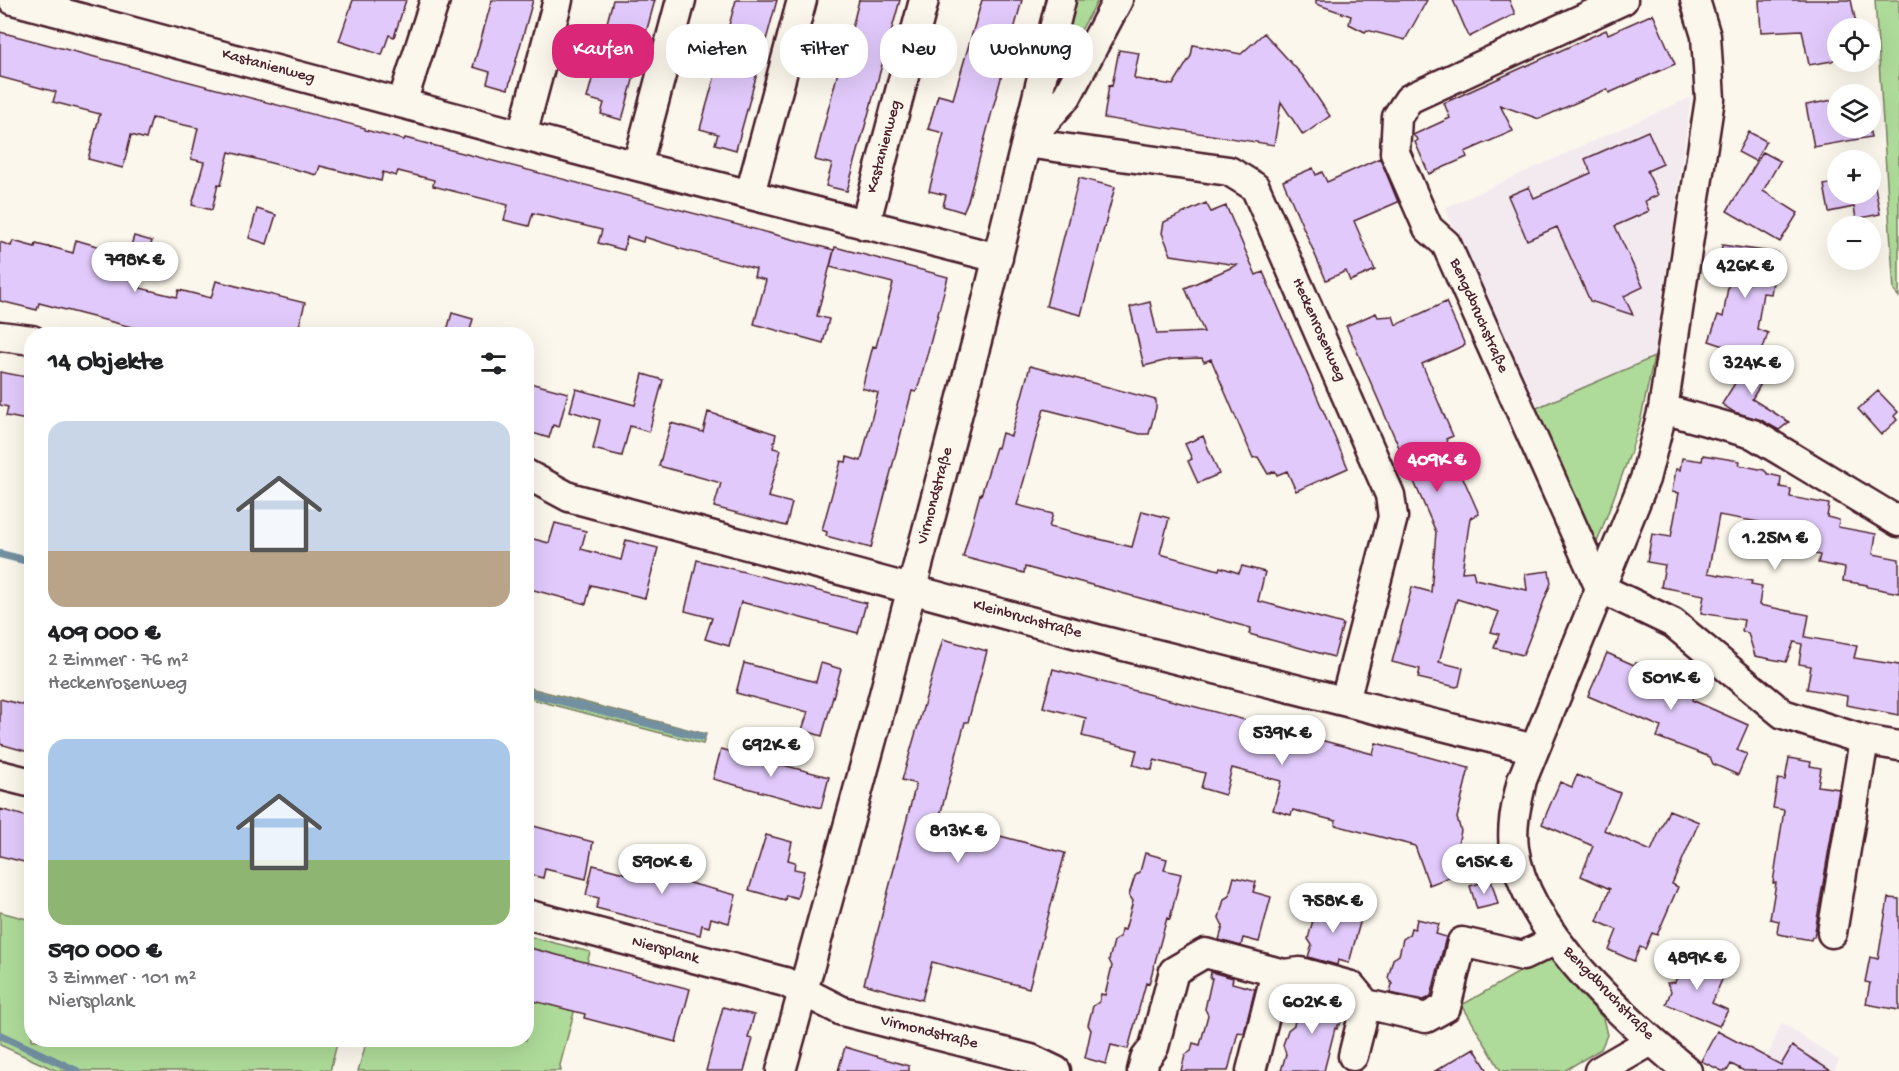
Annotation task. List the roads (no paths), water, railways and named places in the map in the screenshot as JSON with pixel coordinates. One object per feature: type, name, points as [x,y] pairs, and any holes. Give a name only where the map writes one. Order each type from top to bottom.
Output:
[{"type":"street","name":"Kastanienweg","points":[[13,0],[637,166],[998,258]]},
{"type":"street","points":[[402,103],[435,0]]},
{"type":"street","points":[[522,135],[558,0]]},
{"type":"street","points":[[637,166],[681,0]]},
{"type":"street","points":[[750,194],[802,0]]},
{"type":"street","name":"Kastanienweg","points":[[865,225],[924,0]]},
{"type":"street","name":"Virmondstraße","points":[[781,1071],[912,588],[998,258],[1061,0]]},
{"type":"street","points":[[1026,142],[1067,96],[1118,0]]},
{"type":"street","name":"Bengdbruchstraße","points":[[1600,588],[1446,244],[1428,228],[1395,153],[1396,117],[1409,99],[1623,0]]},
{"type":"street","name":"Bengdbruchstraße","points":[[1687,1071],[1651,1041],[1601,991],[1556,940],[1530,902],[1517,866],[1514,847],[1514,814],[1522,780],[1534,749],[1645,479],[1664,409],[1710,99],[1706,36],[1695,0]]},
{"type":"street","name":"Heckenrosenweg","points":[[1026,142],[1229,171],[1256,187],[1390,495],[1393,517],[1345,701]]},
{"type":"street","points":[[0,336],[24,339]]},
{"type":"street","points":[[1664,409],[1753,434],[1899,522]]},
{"type":"street","name":"Kleinbruchstraße","points":[[534,478],[569,497],[1100,640],[1534,749]]},
{"type":"street","points":[[1600,588],[1673,623],[1783,714],[1864,740],[1899,746]]},
{"type":"street","points":[[1832,933],[1864,740]]},
{"type":"street","points":[[0,775],[24,781]]},
{"type":"street","name":"Niersplank","points":[[534,916],[785,982],[803,991]]},
{"type":"street","name":"Bengdbruchstraße","points":[[1366,1005],[1426,1018],[1446,1006],[1462,942],[1523,956],[1556,940]]},
{"type":"street","points":[[1142,1071],[1145,1059],[1154,1047],[1174,971],[1205,953],[1284,974],[1300,972],[1351,986],[1366,1005],[1353,1056]]},
{"type":"street","points":[[1251,1071],[1276,972]]},
{"type":"street","name":"Virmondstraße","points":[[803,991],[842,1011],[1031,1059],[1056,1071]]},
{"type":"street","points":[[1599,1071],[1651,1041]]},
{"type":"waterway","points":[[0,554],[24,560]]},
{"type":"waterway","points":[[534,694],[701,737]]},
{"type":"waterway","points":[[0,1035],[24,1046]]},
{"type":"waterway","points":[[26,1047],[77,1071]]}]
